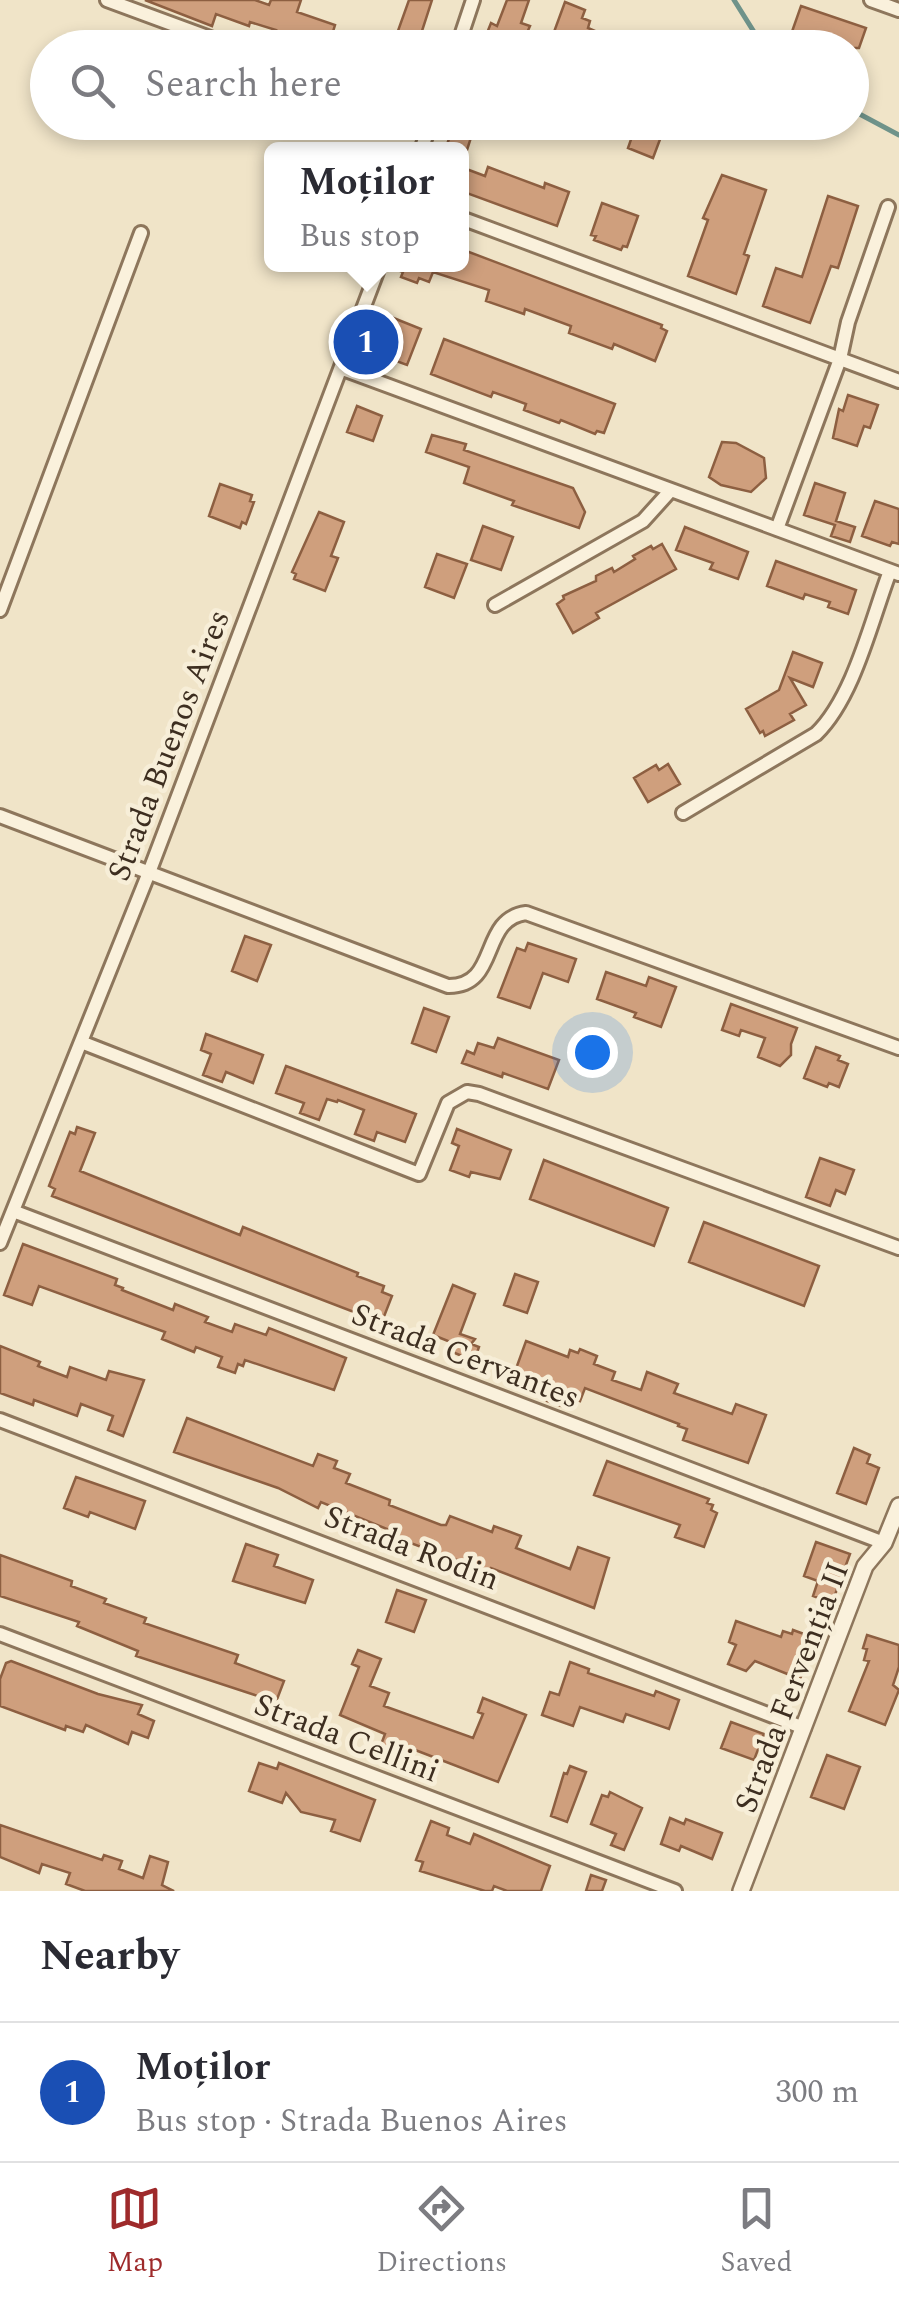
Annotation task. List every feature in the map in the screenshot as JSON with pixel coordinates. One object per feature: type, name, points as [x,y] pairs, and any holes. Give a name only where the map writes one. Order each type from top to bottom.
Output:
[{"type":"street","points":[[107,0],[188,30]]},
{"type":"street","points":[[463,30],[473,0]]},
{"type":"street","points":[[871,0],[899,10]]},
{"type":"street","points":[[777,529],[840,359],[848,322],[888,208]]},
{"type":"street","points":[[469,221],[899,381]]},
{"type":"street","points":[[0,610],[141,233]]},
{"type":"street","name":"Strada Buenos Aires","points":[[0,1243],[150,870],[377,272]]},
{"type":"street","points":[[343,369],[894,572],[832,719],[816,734],[683,813]]},
{"type":"street","points":[[494,605],[642,521],[671,490]]},
{"type":"street","points":[[0,816],[448,986],[463,986],[477,976],[502,924],[514,915],[526,914],[899,1048]]},
{"type":"street","points":[[80,1042],[419,1174],[448,1103],[466,1092],[479,1094],[899,1248]]},
{"type":"street","name":"Strada Cervantes","points":[[13,1211],[892,1546]]},
{"type":"street","name":"Strada Rodin","points":[[0,1420],[804,1728]]},
{"type":"street","name":"Strada Fervenția II","points":[[741,1891],[865,1566],[892,1546],[899,1506]]},
{"type":"street","name":"Strada Cellini","points":[[0,1634],[675,1891]]},
{"type":"building","points":[[145,0],[255,0],[269,5],[271,0],[301,0],[297,12],[335,25],[333,30],[276,30],[250,22],[249,26],[216,14],[212,26]]},
{"type":"building","points":[[409,0],[432,0],[422,30],[398,30]]},
{"type":"building","points":[[507,0],[529,0],[521,23],[530,26],[528,30],[488,30],[491,23],[497,26]]},
{"type":"building","points":[[565,2],[585,10],[582,18],[590,21],[588,28],[593,30],[555,30]]},
{"type":"building","points":[[801,6],[866,28],[865,30],[793,30]]},
{"type":"building","points":[[631,140],[660,140],[653,158],[628,148]]},
{"type":"building","points":[[488,167],[544,188],[545,183],[569,192],[557,226],[469,194],[469,170],[485,176]]},
{"type":"building","points":[[722,175],[766,190],[744,254],[749,256],[736,294],[688,276],[708,220],[703,218]]},
{"type":"building","points":[[828,196],[858,206],[838,268],[831,266],[810,323],[763,306],[776,268],[802,277]]},
{"type":"building","points":[[602,203],[638,216],[627,247],[621,250],[594,240],[596,236],[591,235]]},
{"type":"building","points":[[469,252],[662,325],[667,331],[655,361],[614,344],[612,349],[569,333],[571,326],[525,309],[524,314],[486,301],[489,290],[433,272],[469,272]]},
{"type":"building","points":[[403,272],[433,272],[429,282],[419,278],[417,283],[401,277]]},
{"type":"building","points":[[391,317],[421,329],[407,365],[377,354]]},
{"type":"building","points":[[444,339],[615,404],[604,433],[595,434],[561,420],[559,423],[524,410],[526,404],[493,392],[491,397],[431,374]]},
{"type":"building","points":[[848,395],[878,405],[870,428],[864,426],[857,446],[833,438],[839,409],[843,411]]},
{"type":"building","points":[[357,406],[382,416],[373,441],[347,432]]},
{"type":"building","points":[[432,435],[466,444],[464,450],[573,488],[585,512],[579,528],[464,483],[469,467],[426,452]]},
{"type":"building","points":[[722,442],[736,443],[764,458],[766,478],[751,492],[721,485],[709,477]]},
{"type":"building","points":[[815,483],[845,493],[836,521],[855,527],[850,542],[831,536],[835,525],[804,515]]},
{"type":"building","points":[[220,484],[252,495],[250,501],[254,502],[246,524],[242,522],[240,528],[209,516]]},
{"type":"building","points":[[875,501],[899,509],[899,544],[892,542],[890,546],[862,536]]},
{"type":"building","points":[[319,512],[344,522],[331,556],[338,558],[325,591],[294,579],[296,574],[292,572]]},
{"type":"building","points":[[483,526],[513,537],[501,570],[471,560]]},
{"type":"building","points":[[685,527],[748,552],[738,579],[710,569],[713,563],[676,550]]},
{"type":"building","points":[[662,544],[676,569],[596,613],[599,618],[573,633],[557,604],[563,596],[596,581],[596,576],[612,568],[614,572],[651,546],[653,549]]},
{"type":"building","points":[[437,554],[467,564],[454,598],[425,587]]},
{"type":"building","points":[[776,561],[856,590],[848,614],[828,607],[830,602],[805,594],[803,599],[767,586]]},
{"type":"building","points":[[793,652],[822,663],[813,687],[790,678],[806,705],[790,714],[794,720],[765,736],[746,709],[779,690]]},
{"type":"building","points":[[668,764],[680,784],[648,802],[634,778],[656,765],[659,770]]},
{"type":"building","points":[[245,936],[271,945],[257,981],[232,971]]},
{"type":"building","points":[[528,943],[576,959],[568,982],[543,973],[530,1008],[498,997],[517,948],[525,951]]},
{"type":"building","points":[[606,972],[646,986],[649,977],[676,987],[661,1027],[597,999]]},
{"type":"building","points":[[731,1004],[797,1028],[791,1055],[780,1066],[758,1057],[765,1038],[741,1030],[739,1036],[722,1030]]},
{"type":"building","points":[[424,1008],[449,1017],[436,1052],[412,1043]]},
{"type":"building","points":[[206,1034],[263,1055],[253,1083],[226,1072],[222,1082],[203,1075],[211,1054],[201,1050]]},
{"type":"building","points":[[498,1038],[559,1060],[548,1089],[462,1063],[467,1051],[474,1054],[478,1043],[494,1048]]},
{"type":"building","points":[[816,1047],[840,1056],[838,1060],[848,1064],[839,1087],[804,1078]]},
{"type":"building","points":[[286,1066],[416,1114],[405,1142],[377,1132],[374,1141],[355,1134],[364,1110],[338,1100],[327,1099],[319,1120],[300,1113],[304,1103],[276,1093]]},
{"type":"building","points":[[77,1127],[95,1133],[80,1171],[240,1235],[243,1227],[358,1273],[357,1276],[384,1286],[382,1292],[392,1296],[383,1319],[366,1316],[364,1324],[351,1319],[354,1312],[52,1196],[55,1189],[49,1186],[70,1132],[75,1134]]},
{"type":"building","points":[[457,1129],[511,1150],[500,1179],[471,1172],[469,1177],[450,1170],[459,1146],[452,1143]]},
{"type":"building","points":[[820,1158],[854,1170],[845,1194],[836,1190],[830,1206],[806,1197]]},
{"type":"building","points":[[544,1160],[668,1208],[654,1246],[530,1199]]},
{"type":"building","points":[[704,1222],[819,1266],[804,1306],[689,1262]]},
{"type":"building","points":[[23,1244],[117,1279],[115,1285],[122,1290],[173,1310],[175,1304],[208,1317],[205,1322],[232,1332],[235,1324],[266,1335],[269,1328],[346,1358],[334,1390],[245,1360],[243,1366],[238,1364],[235,1373],[218,1367],[222,1357],[196,1347],[194,1352],[162,1339],[165,1332],[39,1286],[32,1305],[4,1295]]},
{"type":"building","points":[[515,1274],[538,1282],[527,1313],[504,1305]]},
{"type":"building","points":[[453,1285],[475,1294],[460,1334],[475,1339],[471,1344],[479,1347],[474,1361],[450,1351],[453,1343],[433,1335]]},
{"type":"building","points":[[526,1341],[568,1357],[570,1350],[578,1353],[580,1349],[597,1356],[594,1364],[615,1372],[612,1380],[641,1390],[647,1372],[678,1384],[674,1393],[732,1414],[736,1404],[766,1415],[748,1463],[683,1440],[687,1429],[679,1424],[585,1388],[580,1401],[565,1395],[561,1406],[547,1401],[551,1391],[513,1377]]},
{"type":"building","points":[[0,1346],[67,1377],[70,1367],[106,1380],[109,1371],[144,1380],[123,1436],[108,1430],[113,1416],[81,1404],[77,1416],[34,1400],[33,1405],[0,1393]]},
{"type":"building","points":[[187,1418],[313,1466],[318,1454],[337,1461],[334,1468],[350,1474],[346,1483],[390,1500],[389,1505],[441,1525],[446,1525],[450,1516],[492,1532],[494,1526],[521,1536],[516,1548],[570,1569],[578,1547],[609,1558],[594,1608],[491,1568],[489,1572],[386,1534],[387,1529],[321,1502],[318,1508],[278,1488],[174,1452]]},
{"type":"building","points":[[854,1448],[870,1455],[867,1463],[879,1468],[866,1504],[837,1493]]},
{"type":"building","points":[[607,1461],[709,1499],[711,1510],[717,1513],[704,1547],[675,1537],[680,1525],[594,1495]]},
{"type":"building","points":[[76,1477],[145,1501],[135,1529],[90,1512],[88,1517],[64,1508]]},
{"type":"building","points":[[816,1542],[850,1554],[832,1603],[813,1596],[818,1581],[804,1576]]},
{"type":"building","points":[[246,1544],[278,1555],[274,1566],[313,1580],[305,1603],[233,1581]]},
{"type":"building","points":[[0,1555],[72,1581],[71,1586],[106,1599],[104,1603],[146,1618],[144,1623],[238,1655],[235,1663],[284,1681],[276,1702],[136,1656],[138,1651],[77,1626],[79,1622],[0,1596]]},
{"type":"building","points":[[397,1590],[426,1600],[414,1632],[386,1622]]},
{"type":"building","points":[[736,1621],[781,1637],[783,1631],[792,1634],[793,1630],[815,1638],[800,1679],[755,1661],[746,1671],[728,1664],[736,1645],[729,1642]]},
{"type":"building","points":[[867,1635],[899,1645],[899,1667],[893,1685],[899,1690],[885,1725],[849,1711],[869,1661],[864,1660],[867,1649],[863,1648]]},
{"type":"building","points":[[358,1650],[381,1659],[370,1686],[389,1693],[384,1706],[473,1738],[483,1714],[478,1712],[483,1698],[526,1715],[498,1782],[410,1748],[408,1754],[400,1751],[398,1757],[379,1750],[385,1734],[340,1715],[359,1667],[352,1664]]},
{"type":"building","points":[[11,1661],[98,1694],[142,1705],[138,1714],[154,1721],[148,1738],[132,1732],[128,1744],[86,1725],[83,1732],[66,1726],[65,1730],[0,1706],[0,1679],[6,1663]]},
{"type":"building","points":[[570,1662],[589,1669],[588,1673],[654,1696],[656,1691],[679,1700],[669,1729],[626,1714],[623,1722],[580,1707],[573,1726],[542,1715],[550,1692],[559,1695]]},
{"type":"building","points":[[731,1722],[764,1734],[754,1760],[721,1748]]},
{"type":"building","points":[[827,1755],[860,1767],[844,1809],[811,1797]]},
{"type":"building","points":[[259,1763],[277,1769],[279,1763],[375,1800],[360,1841],[331,1831],[335,1820],[301,1812],[286,1793],[282,1803],[249,1791]]},
{"type":"building","points":[[570,1766],[586,1772],[567,1822],[551,1816],[564,1773]]},
{"type":"building","points":[[610,1792],[642,1808],[624,1850],[611,1845],[616,1834],[591,1824],[602,1795],[608,1797]]},
{"type":"building","points":[[670,1818],[684,1824],[686,1819],[722,1833],[712,1859],[681,1846],[679,1851],[661,1844]]},
{"type":"building","points":[[431,1821],[449,1828],[447,1835],[470,1844],[474,1834],[550,1866],[541,1891],[507,1891],[494,1886],[492,1891],[485,1891],[420,1871],[423,1862],[416,1860]]},
{"type":"building","points":[[0,1825],[102,1860],[104,1855],[122,1861],[119,1869],[143,1878],[150,1856],[168,1862],[162,1885],[174,1891],[85,1891],[66,1884],[70,1873],[42,1864],[39,1873],[0,1857]]},
{"type":"building","points":[[591,1875],[606,1880],[602,1891],[586,1891]]},
{"type":"waterway","points":[[734,0],[753,30]]},
{"type":"waterway","points":[[869,119],[899,135]]},
{"type":"place","name":"Moților","points":[[366,342]]}]
